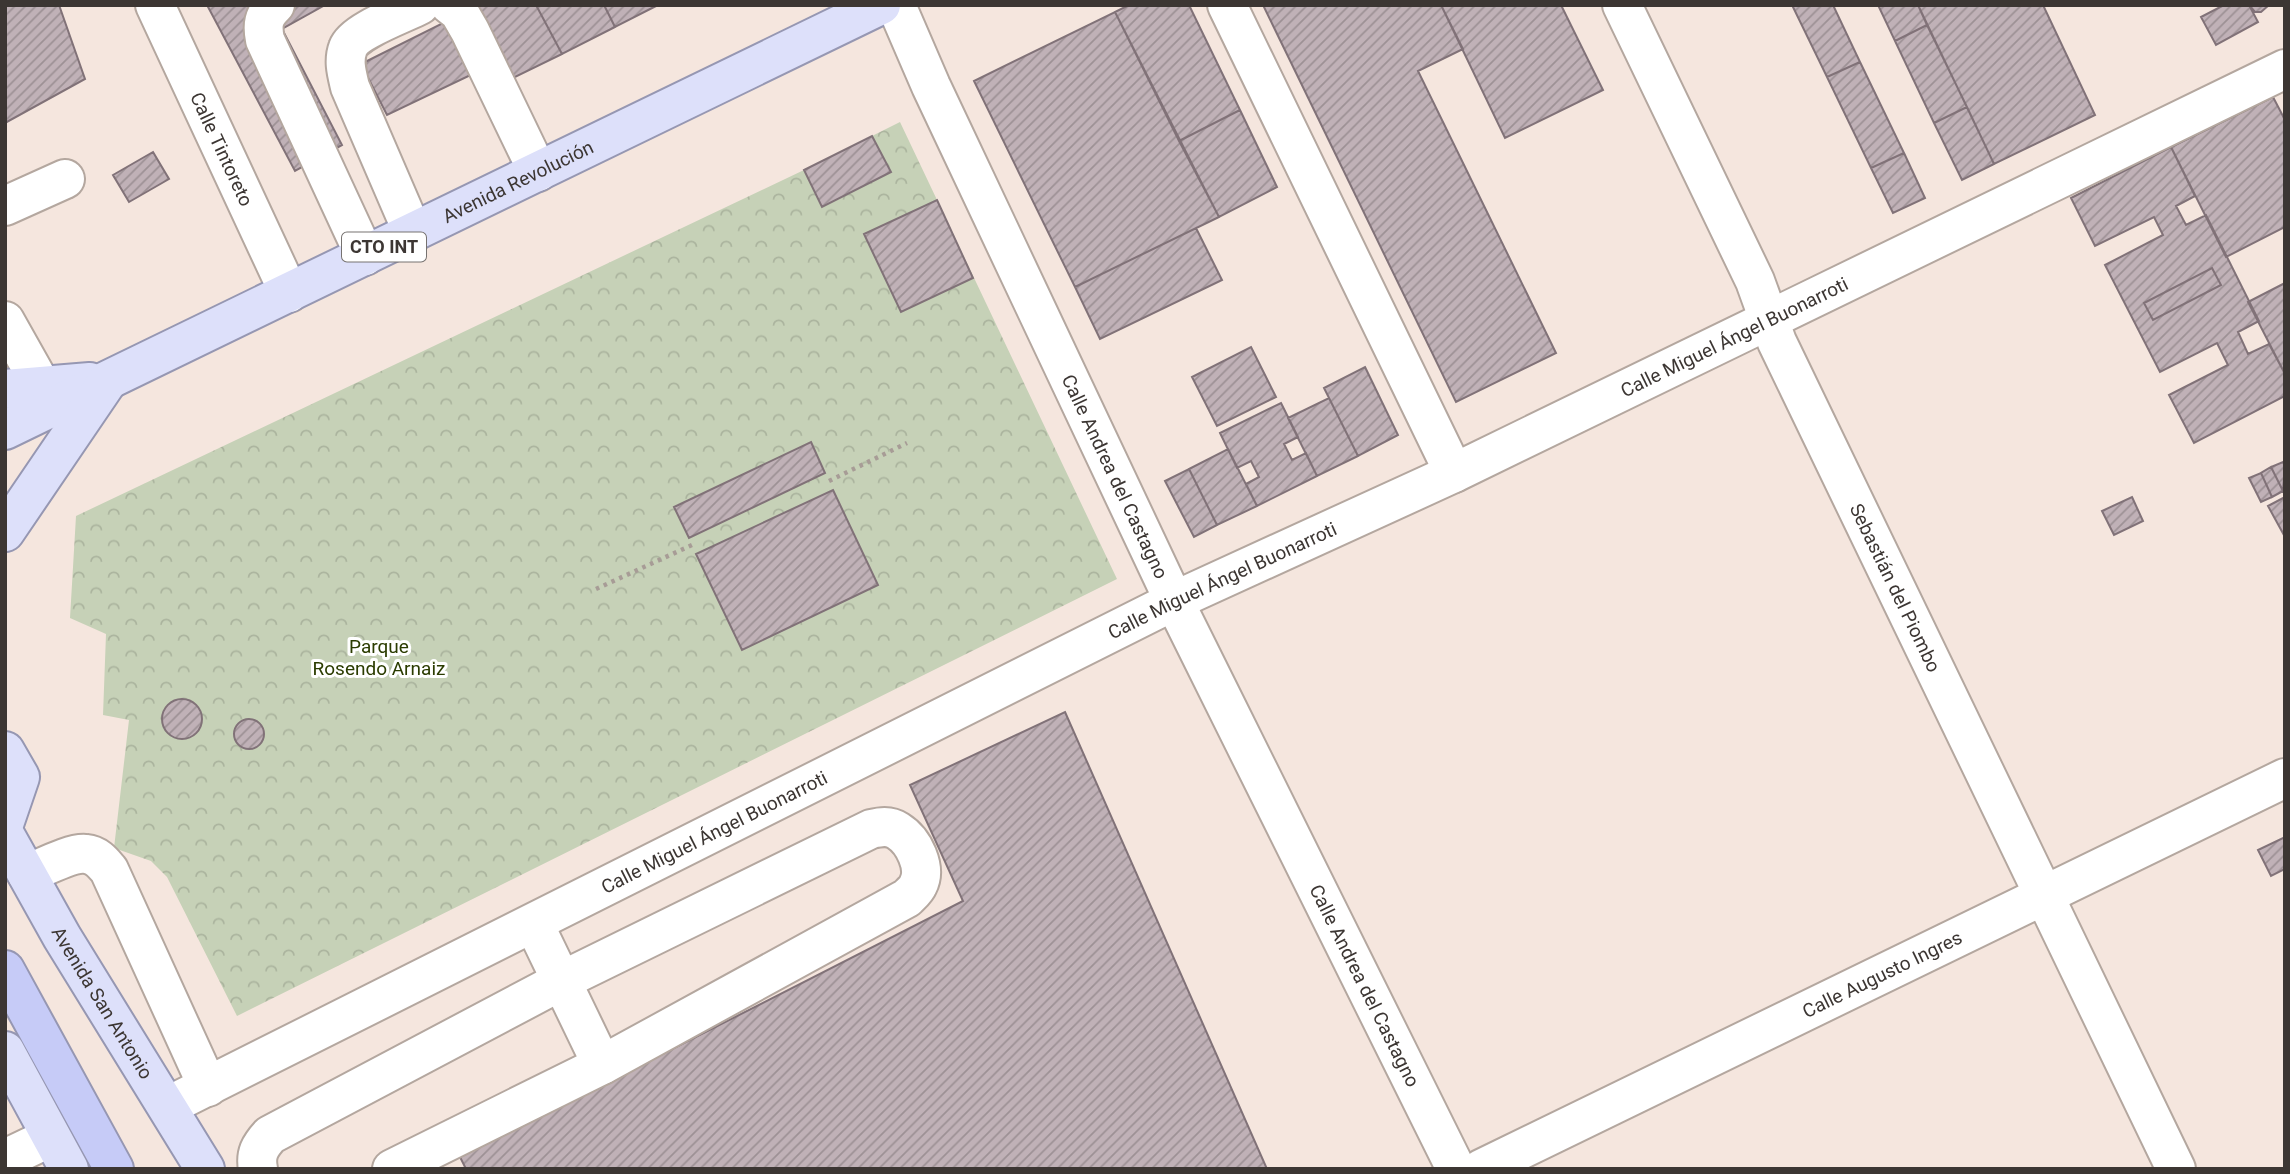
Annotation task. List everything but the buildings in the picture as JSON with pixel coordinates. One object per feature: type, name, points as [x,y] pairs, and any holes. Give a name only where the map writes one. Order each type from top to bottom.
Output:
[{"type":"highway","points":[[5,970],[114,1169]]},
{"type":"highway","points":[[5,1018],[88,1169]]},
{"type":"main road","name":"Avenida Revolución","points":[[5,430],[881,5]]},
{"type":"main road","points":[[23,387],[108,380]]},
{"type":"main road","points":[[5,531],[108,380]]},
{"type":"main road","points":[[5,751],[20,778],[5,821]]},
{"type":"main road","name":"Avenida San Antonio","points":[[5,835],[62,937],[205,1169]]},
{"type":"main road","points":[[5,1051],[60,1153]]},
{"type":"street","name":"Calle Tintoreto","points":[[155,5],[289,293]]},
{"type":"street","points":[[275,5],[266,13],[262,27],[265,40],[365,256]]},
{"type":"street","points":[[413,233],[350,88],[345,62],[349,46],[361,34],[420,5]]},
{"type":"street","points":[[450,5],[459,12],[470,31],[538,172]]},
{"type":"street","name":"Calle Andrea del Castagno","points":[[896,5],[937,98],[1174,601],[1456,1169]]},
{"type":"street","points":[[1227,5],[1454,473]]},
{"type":"street","name":"Sebastián del Piombo","points":[[1622,5],[1755,281],[1777,342],[2176,1169]]},
{"type":"street","name":"Calle Miguel Ángel Buonarroti","points":[[168,1106],[1174,601],[1454,473],[2285,69]]},
{"type":"street","points":[[5,206],[65,179]]},
{"type":"street","points":[[5,321],[23,387]]},
{"type":"street","name":"Calle Augusto Ingres","points":[[1481,1169],[2285,778]]},
{"type":"street","points":[[258,1169],[256,1160],[260,1146],[270,1135],[561,981],[871,829],[885,826],[898,831],[908,841],[918,858],[922,873],[918,887],[907,898],[602,1065],[409,1165]]},
{"type":"street","points":[[27,874],[71,856],[86,853],[100,859],[208,1087]]},
{"type":"street","points":[[534,924],[602,1065]]},
{"type":"street","points":[[5,1160],[60,1153]]},
{"type":"path","points":[[829,481],[907,443]]},
{"type":"path","points":[[596,589],[692,545]]},
{"type":"green space","name":"Parque Rosendo Arnaiz","points":[[900,122],[1117,579],[237,1016],[167,877],[151,861],[114,848],[129,720],[103,715],[106,634],[70,618],[76,516]]}]
